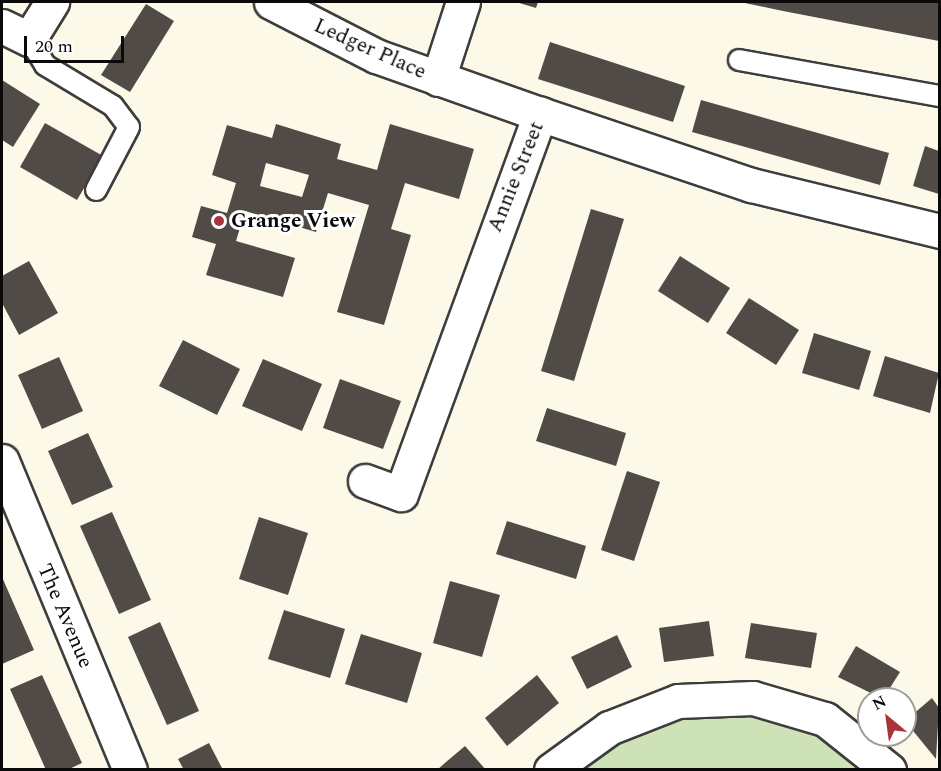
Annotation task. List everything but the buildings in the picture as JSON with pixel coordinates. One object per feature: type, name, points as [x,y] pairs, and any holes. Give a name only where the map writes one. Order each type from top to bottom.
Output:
[{"type":"street","points":[[15,33],[52,2]]},
{"type":"street","name":"Ledger Place","points":[[271,2],[376,56],[540,114]]},
{"type":"street","name":"Ledger Place","points":[[438,79],[463,2]]},
{"type":"street","name":"Annie Street","points":[[365,481],[400,494],[540,114],[751,185],[939,231]]},
{"type":"street","name":"The Avenue","points":[[2,461],[130,770]]},
{"type":"street","points":[[551,770],[609,728],[678,701],[753,698],[825,719],[889,770]]},
{"type":"lane","points":[[15,33],[45,65],[113,106],[129,128],[96,190]]},
{"type":"lane","points":[[739,60],[939,96]]},
{"type":"green space","points":[[753,698],[889,770],[551,770],[609,728]]},
{"type":"place","name":"Grange View","points":[[219,221]]}]
